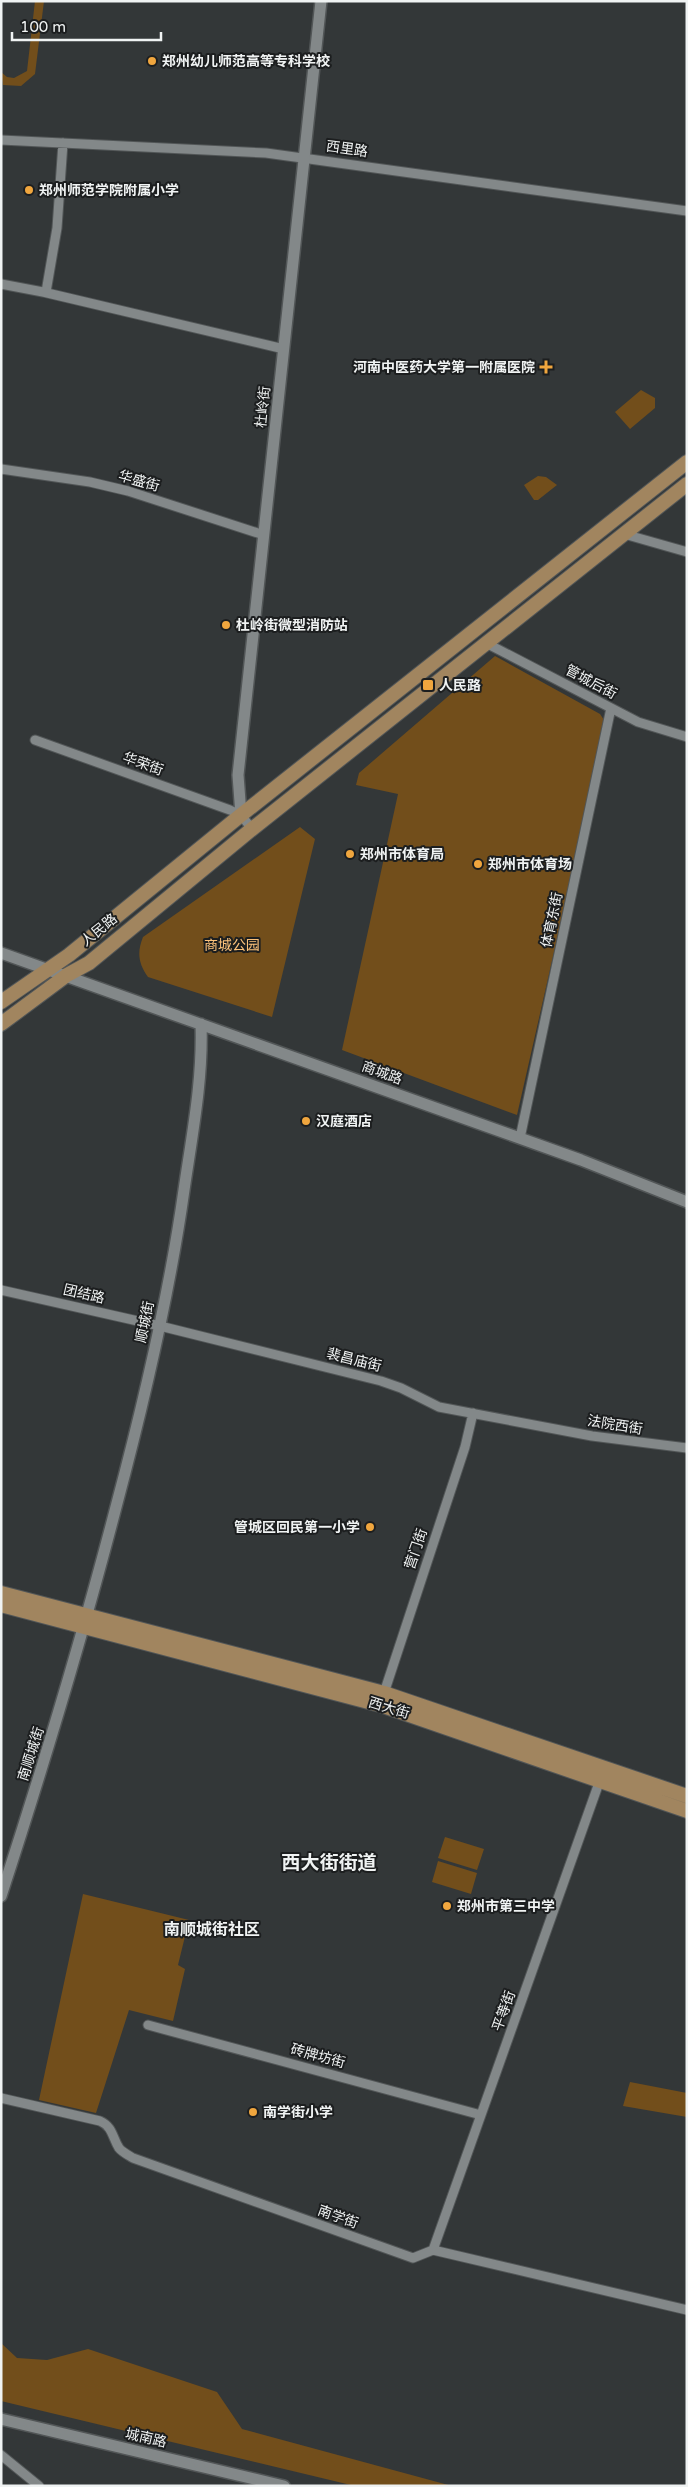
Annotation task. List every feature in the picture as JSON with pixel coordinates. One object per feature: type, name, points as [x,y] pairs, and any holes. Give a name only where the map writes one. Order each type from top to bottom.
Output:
[{"type":"main road","name":"人民路","points":[[1,1002],[69,955],[241,815],[687,462]]},
{"type":"main road","name":"人民路","points":[[1,1024],[67,976],[89,963],[252,828],[687,484]]},
{"type":"main road","name":"西大街","points":[[1,1593],[86,1620],[380,1705],[687,1811]]},
{"type":"main road","name":"西大街","points":[[1,1605],[86,1620],[384,1693],[687,1796]]},
{"type":"street","name":"杜岭街","points":[[241,815],[238,774],[321,1]]},
{"type":"street","name":"西里路","points":[[1,140],[231,150],[305,157],[687,211]]},
{"type":"street","points":[[46,292],[57,228],[63,143]]},
{"type":"street","points":[[1,284],[46,292],[284,348]]},
{"type":"street","name":"华盛街","points":[[1,469],[90,482],[128,491],[264,534]]},
{"type":"street","points":[[624,534],[687,552]]},
{"type":"street","name":"管城后街","points":[[486,643],[638,722],[687,737]]},
{"type":"street","name":"体育东街","points":[[520,1138],[611,708]]},
{"type":"street","name":"华荣街","points":[[35,740],[241,815]]},
{"type":"street","points":[[241,815],[252,828]]},
{"type":"street","name":"商城路","points":[[1,953],[520,1138],[687,1202]]},
{"type":"street","name":"顺城街","points":[[86,1620],[132,1446],[160,1326],[178,1230],[199,1091],[202,1060],[201,1024]]},
{"type":"street","name":"团结路","points":[[1,1290],[160,1326]]},
{"type":"street","name":"裴昌庙街","points":[[160,1326],[381,1381],[401,1388],[439,1407],[539,1426]]},
{"type":"street","name":"营门街","points":[[384,1693],[459,1464],[473,1414]]},
{"type":"street","name":"法院西街","points":[[539,1426],[592,1436],[687,1448]]},
{"type":"street","name":"西大街","points":[[1,1588],[68,1605],[86,1620]]},
{"type":"street","name":"西大街","points":[[1,1610],[64,1626],[86,1620]]},
{"type":"street","name":"南顺城街","points":[[1,1896],[55,1729],[86,1620]]},
{"type":"street","name":"平等街","points":[[433,2250],[600,1780]]},
{"type":"street","name":"砖牌坊街","points":[[148,2025],[481,2114]]},
{"type":"street","name":"南学街","points":[[1,2098],[100,2121],[106,2124],[113,2132],[120,2150],[133,2158],[413,2258],[433,2250],[687,2310]]},
{"type":"street","name":"城南路","points":[[1,2419],[284,2486]]},
{"type":"street","points":[[1,2454],[39,2486]]},
{"type":"green space","points":[[35,1],[44,1],[35,74],[21,86],[3,85],[1,72],[7,77],[14,78],[27,71]]},
{"type":"green space","points":[[641,390],[655,398],[655,408],[630,429],[615,412]]},
{"type":"green space","points":[[538,476],[546,477],[557,485],[538,500],[534,500],[524,485]]},
{"type":"green space","name":"郑州市体育场","points":[[495,656],[600,714],[606,723],[517,1115],[342,1050],[398,794],[356,785],[359,773]]},
{"type":"green space","name":"商城公园","points":[[300,827],[315,839],[272,1017],[148,977],[142,967],[140,957],[143,937]]},
{"type":"green space","points":[[445,1837],[484,1849],[477,1870],[438,1858]]},
{"type":"green space","points":[[438,1861],[477,1873],[471,1894],[432,1882]]},
{"type":"green space","points":[[83,1894],[189,1920],[178,1965],[185,1969],[173,2021],[129,2010],[96,2113],[39,2100]]},
{"type":"green space","points":[[630,2082],[687,2093],[687,2117],[623,2106]]},
{"type":"green space","points":[[1,2343],[17,2358],[47,2360],[88,2349],[217,2392],[242,2429],[452,2486],[355,2486],[1,2401]]},
{"type":"place","name":"郑州幼儿师范高等专科学校","points":[[152,61]]},
{"type":"place","name":"郑州师范学院附属小学","points":[[29,190]]},
{"type":"place","name":"河南中医药大学第一附属医院","points":[[546,367]]},
{"type":"place","name":"杜岭街微型消防站","points":[[226,625]]},
{"type":"place","name":"人民路","points":[[428,685]]},
{"type":"place","name":"郑州市体育局","points":[[350,854]]},
{"type":"place","name":"郑州市体育场","points":[[478,864]]},
{"type":"place","name":"汉庭酒店","points":[[306,1121]]},
{"type":"place","name":"管城区回民第一小学","points":[[370,1527]]},
{"type":"place","name":"郑州市第三中学","points":[[447,1906]]},
{"type":"place","name":"南学街小学","points":[[253,2112]]},
{"type":"district","name":"西大街街道","points":[[329,1863]]},
{"type":"district","name":"南顺城街社区","points":[[212,1930]]}]
